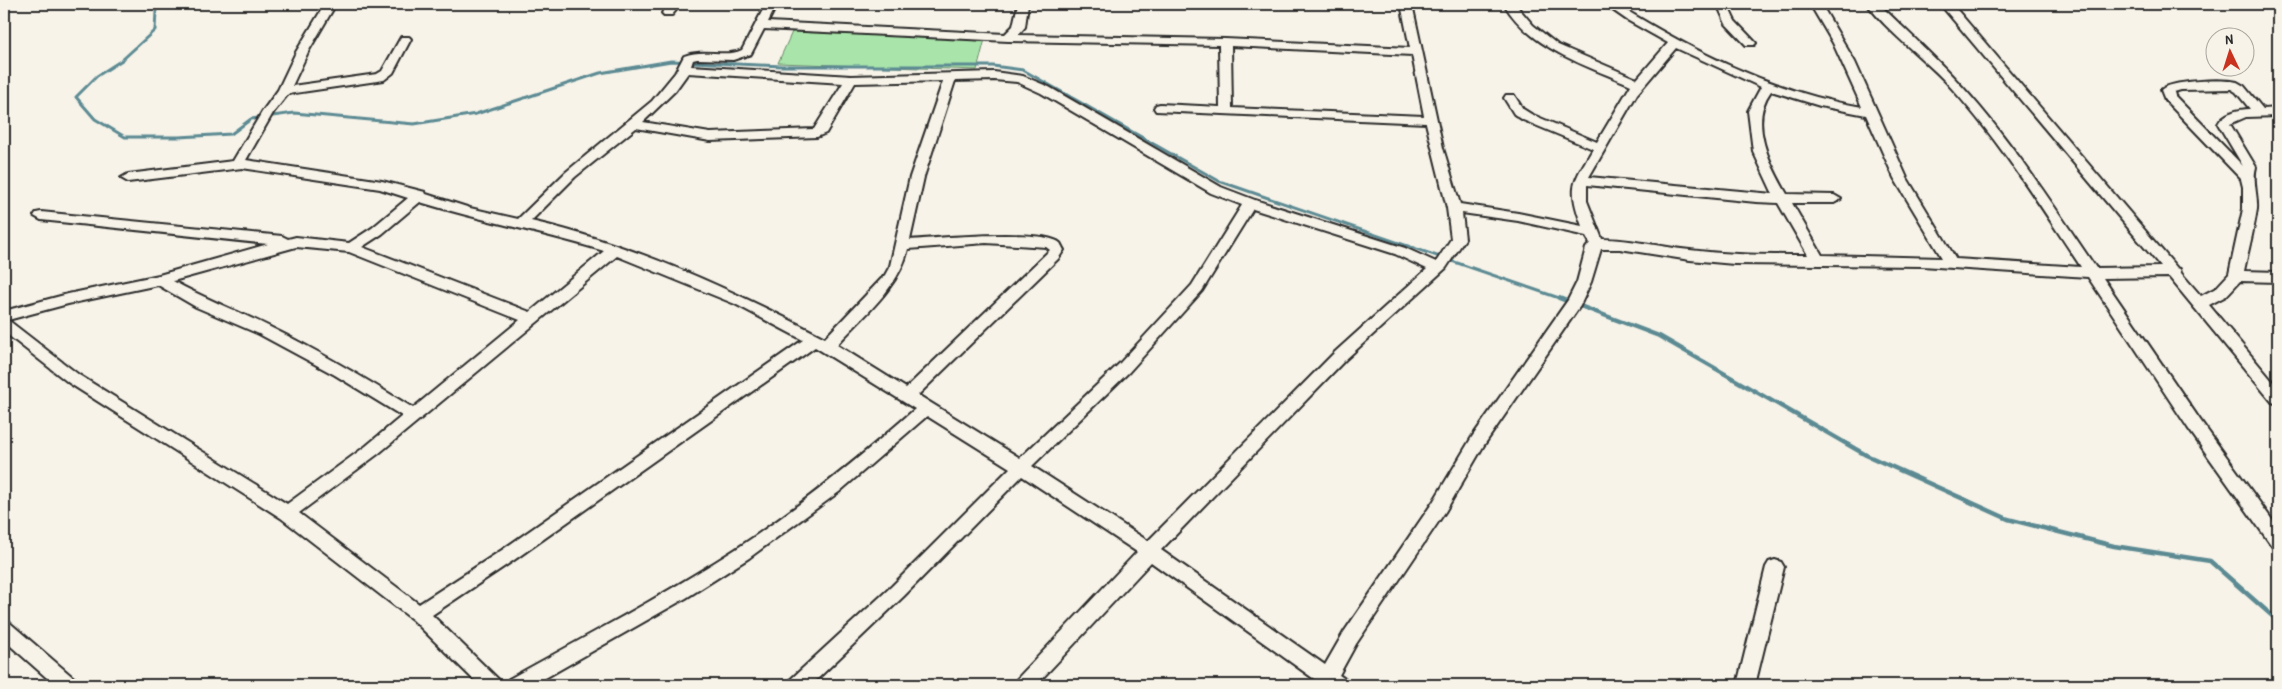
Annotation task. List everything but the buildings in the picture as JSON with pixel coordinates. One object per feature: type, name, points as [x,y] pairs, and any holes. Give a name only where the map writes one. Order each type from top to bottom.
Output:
[{"type":"street","points":[[242,164],[239,162],[240,157],[266,115],[284,91],[302,52],[330,4]]},
{"type":"street","points":[[520,224],[577,168],[633,124],[674,85],[694,55],[743,55],[747,52],[771,4]]},
{"type":"street","points":[[1008,38],[1019,27],[1024,4]]},
{"type":"street","points":[[1024,685],[1149,551],[1340,356],[1442,263],[1458,239],[1454,208],[1431,120],[1407,4]]},
{"type":"street","points":[[1508,4],[1529,27],[1554,47],[1638,84]]},
{"type":"street","points":[[1609,4],[1640,24],[1675,42],[1769,85],[1810,100],[1872,112]]},
{"type":"street","points":[[1722,4],[1730,22],[1750,43]]},
{"type":"street","points":[[1816,4],[1842,47],[1895,166],[1952,264]]},
{"type":"street","points":[[1873,4],[1934,62],[1976,110],[2022,169],[2094,273],[2194,424],[2278,541]]},
{"type":"street","points":[[1946,4],[2086,171],[2174,272],[2278,398]]},
{"type":"street","points":[[760,25],[1008,38],[1226,42],[1417,52]]},
{"type":"street","points":[[1019,27],[1039,39]]},
{"type":"street","points":[[284,91],[380,77],[387,73],[405,39]]},
{"type":"street","points":[[1226,42],[1226,111]]},
{"type":"street","points":[[128,178],[242,164],[382,185],[420,195],[468,212],[554,231],[615,250],[740,300],[820,343],[908,395],[1021,467],[1149,551],[1330,683],[1350,638],[1439,507],[1478,441],[1572,306],[1584,282],[1594,238],[1580,201],[1581,180],[1638,84],[1675,42]]},
{"type":"street","points":[[687,63],[851,80],[951,76],[1008,77],[1030,83],[1216,190],[1250,203],[1442,263]]},
{"type":"street","points":[[419,614],[820,343],[890,278],[896,266],[902,245],[917,176],[951,76]]},
{"type":"street","points":[[633,124],[710,137],[817,133],[822,130],[851,80]]},
{"type":"street","points":[[1769,85],[1760,97],[1754,110],[1757,141],[1763,163],[1818,260]]},
{"type":"street","points":[[2200,303],[2221,292],[2236,276],[2250,210],[2250,187],[2247,177],[2169,96],[2167,90],[2180,86],[2233,86],[2240,89],[2260,113]]},
{"type":"street","points":[[1510,98],[1518,111],[1527,117],[1599,147]]},
{"type":"street","points":[[1160,108],[1431,120]]},
{"type":"street","points":[[2247,177],[2250,167],[2224,124],[2226,120],[2232,117],[2278,112]]},
{"type":"street","points":[[1581,180],[1697,194],[1785,200],[1834,199]]},
{"type":"street","points":[[351,248],[377,231],[420,195]]},
{"type":"street","points":[[798,685],[898,591],[1021,467],[1124,368],[1197,288],[1250,203]]},
{"type":"street","points":[[1454,208],[1518,217],[1620,244],[1690,255],[1734,259],[1952,264],[2094,273],[2174,272]]},
{"type":"street","points":[[41,216],[351,248],[533,319]]},
{"type":"street","points":[[902,245],[1006,238],[1049,243],[1055,246],[1056,250],[1053,256],[908,395]]},
{"type":"street","points":[[4,316],[68,298],[160,280],[296,242]]},
{"type":"street","points":[[287,513],[414,416],[615,250]]},
{"type":"street","points":[[2236,276],[2278,277]]},
{"type":"street","points":[[160,280],[201,303],[264,330],[414,416]]},
{"type":"street","points":[[4,324],[74,379],[287,513],[419,614],[492,685]]},
{"type":"street","points":[[516,685],[658,604],[774,533],[850,475],[927,408]]},
{"type":"street","points":[[1746,685],[1775,567]]},
{"type":"street","points":[[4,630],[68,685]]},
{"type":"green space","points":[[792,32],[985,39],[977,70],[778,63]]},
{"type":"waterway","points":[[156,11],[155,30],[122,60],[97,76],[76,97],[95,119],[125,137],[179,137],[231,134],[251,119],[294,113],[414,124],[476,114],[600,73],[671,61],[782,66],[993,66],[1023,70],[1219,181],[1562,299]]},
{"type":"waterway","points":[[1559,298],[1659,336],[1866,455],[2008,519],[2114,546],[2210,561],[2278,621]]}]
